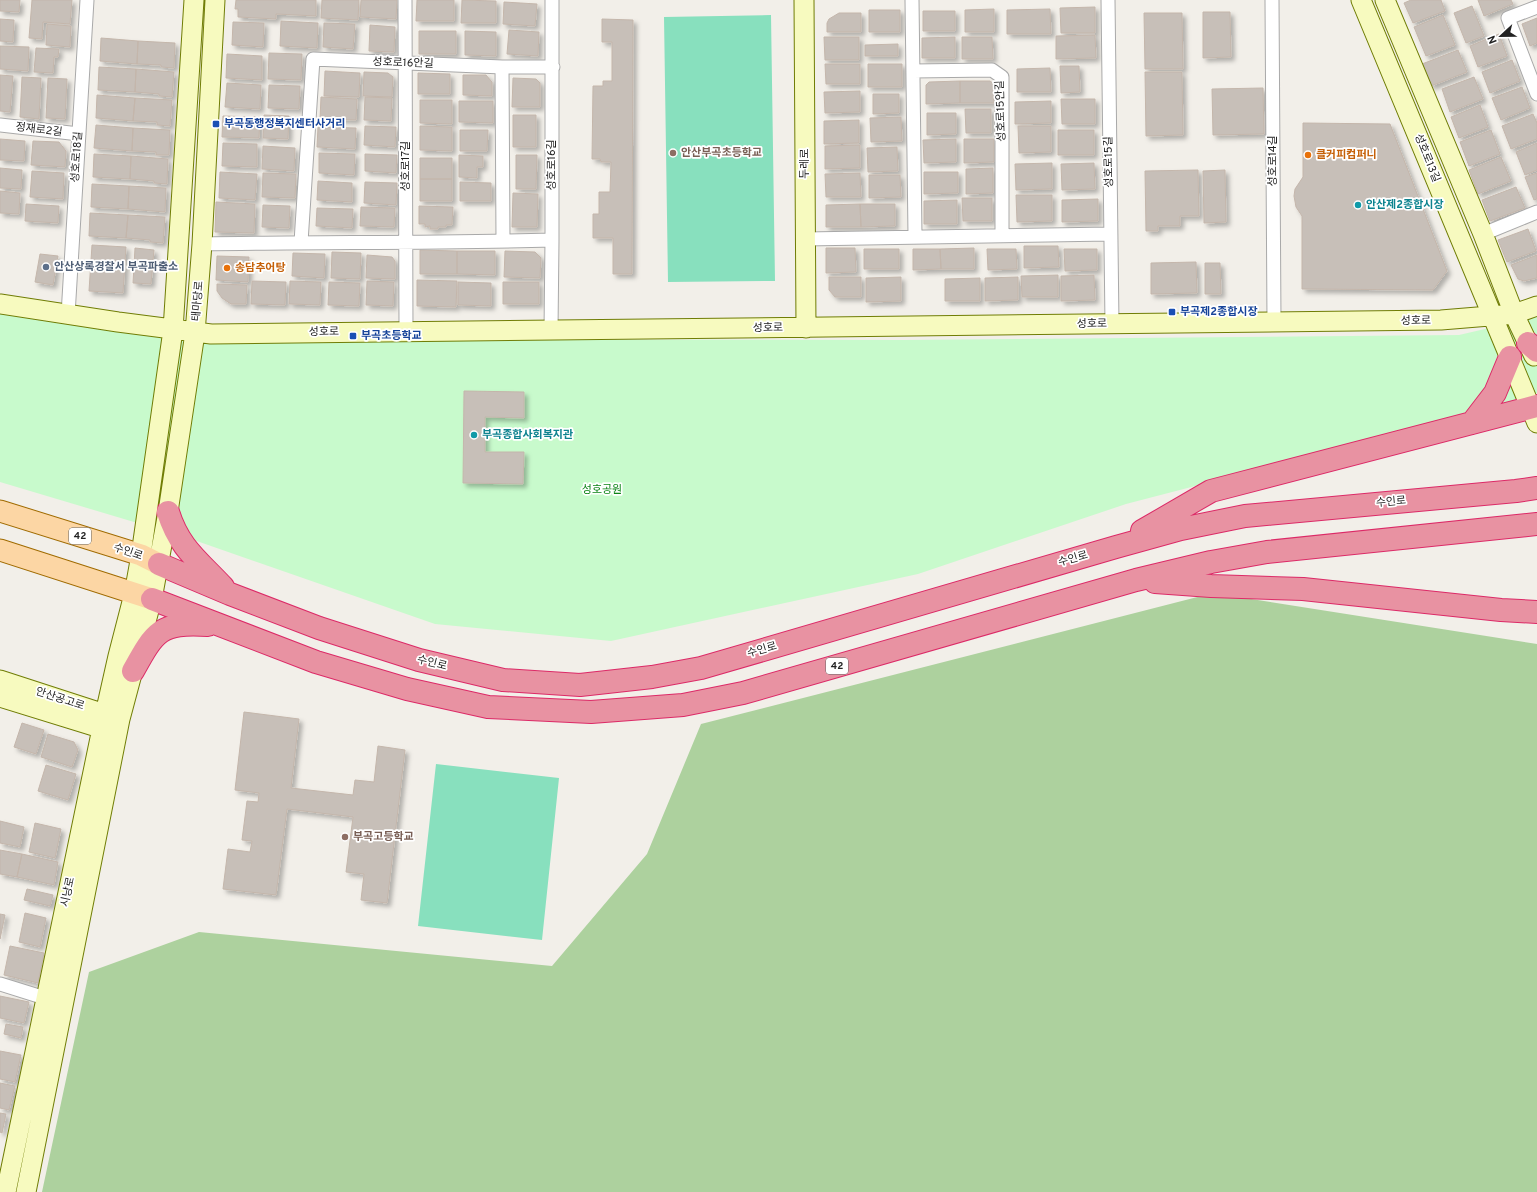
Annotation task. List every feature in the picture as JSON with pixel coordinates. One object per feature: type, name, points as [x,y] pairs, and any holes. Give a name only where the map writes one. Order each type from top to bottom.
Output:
[{"type":"highway","points":[[1472,423],[1495,393],[1510,357]]},
{"type":"highway","points":[[1116,546],[1211,491],[1472,423],[1535,412]]},
{"type":"highway","name":"수인로","points":[[150,559],[230,594],[319,628],[419,660],[503,680],[580,685],[652,677],[701,668],[1116,546],[1181,529],[1245,516],[1537,488]]},
{"type":"highway","points":[[168,512],[172,526],[185,547],[230,594]]},
{"type":"highway","name":"42","points":[[143,596],[316,662],[407,689],[488,707],[591,712],[683,705],[743,692],[1136,580],[1211,562],[1267,552],[1533,524]]},
{"type":"highway","points":[[1136,580],[1211,586],[1303,589],[1501,610],[1537,612]]},
{"type":"highway","points":[[1501,610],[1537,625]]},
{"type":"highway","points":[[133,671],[150,642],[156,634],[163,630],[180,624],[225,627]]},
{"type":"main road","name":"수인로","points":[[0,511],[150,559]]},
{"type":"main road","name":"42","points":[[0,550],[143,596]]},
{"type":"street","name":"성호로18길","points":[[68,315],[87,0]]},
{"type":"street","name":"태마당로","points":[[143,596],[150,559],[173,330],[194,0]]},
{"type":"street","name":"태마당로","points":[[150,559],[168,512],[195,333],[202,244],[215,0]]},
{"type":"street","name":"성호로17길","points":[[405,0],[406,331]]},
{"type":"street","name":"성호로16길","points":[[550,331],[552,240],[552,0]]},
{"type":"street","name":"두레로","points":[[804,0],[806,328]]},
{"type":"street","points":[[912,0],[915,236]]},
{"type":"street","name":"성호로15길","points":[[1108,0],[1112,324]]},
{"type":"street","name":"성호로14길","points":[[1272,0],[1274,322]]},
{"type":"street","name":"성호로13길","points":[[1361,0],[1492,316],[1535,412]]},
{"type":"street","name":"성호로13길","points":[[1385,0],[1483,234],[1514,314],[1534,352]]},
{"type":"street","points":[[1537,7],[1508,18],[1537,94]]},
{"type":"street","name":"성호로16안길","points":[[301,242],[313,59],[406,64],[553,67]]},
{"type":"street","points":[[502,67],[504,241]]},
{"type":"street","name":"성호로15안길","points":[[913,71],[992,70],[1002,77],[1002,235]]},
{"type":"street","name":"정재로2길","points":[[0,125],[79,134]]},
{"type":"street","points":[[1483,234],[1537,212]]},
{"type":"street","points":[[805,239],[1110,234]]},
{"type":"street","points":[[202,244],[301,242],[406,243],[552,240]]},
{"type":"street","name":"성호로","points":[[0,304],[173,330],[211,334],[1441,320],[1514,314],[1537,306]]},
{"type":"street","name":"시낭로","points":[[6,1192],[45,998],[111,724],[133,671],[143,596]]},
{"type":"street","name":"시낭로","points":[[26,1192],[111,724],[118,656],[143,596]]},
{"type":"street","name":"안산공고로","points":[[0,680],[111,724]]},
{"type":"street","name":"안산공고로","points":[[0,697],[111,724]]},
{"type":"street","points":[[0,984],[45,998]]},
{"type":"green space","points":[[771,15],[775,281],[668,282],[664,17]]},
{"type":"green space","name":"성호공원","points":[[0,311],[212,339],[904,340],[1459,335],[1537,317],[1537,393],[1465,416],[1126,504],[918,574],[611,641],[435,624],[191,539],[0,482]]},
{"type":"green space","points":[[1213,593],[1537,644],[1537,1192],[42,1192],[89,972],[199,932],[552,966],[647,854],[701,724]]},
{"type":"green space","points":[[436,764],[559,778],[542,940],[418,926]]},
{"type":"building","points":[[0,0],[20,0],[19,12],[0,11]]},
{"type":"building","points":[[32,0],[72,0],[70,24],[43,22],[42,39],[29,38]]},
{"type":"building","points":[[236,0],[316,0],[316,16],[276,14],[276,19],[238,17],[238,9],[235,9]]},
{"type":"building","points":[[322,0],[359,0],[358,20],[321,18]]},
{"type":"building","points":[[361,0],[397,0],[396,19],[360,17]]},
{"type":"building","points":[[417,0],[454,0],[454,21],[416,21]]},
{"type":"building","points":[[462,0],[496,1],[496,23],[461,23]]},
{"type":"building","points":[[1411,0],[1441,0],[1445,11],[1413,23],[1404,3]]},
{"type":"building","points":[[1478,0],[1511,0],[1513,4],[1484,16]]},
{"type":"building","points":[[504,2],[537,4],[535,26],[503,24]]},
{"type":"building","points":[[1472,6],[1484,36],[1466,43],[1454,13]]},
{"type":"building","points":[[1095,7],[1095,33],[1061,33],[1060,8]]},
{"type":"building","points":[[994,9],[994,32],[965,32],[965,10]]},
{"type":"building","points":[[1050,9],[1051,34],[1007,34],[1007,10]]},
{"type":"building","points":[[869,10],[900,10],[900,32],[869,32]]},
{"type":"building","points":[[923,11],[955,11],[955,31],[923,31]]},
{"type":"building","points":[[1203,12],[1230,12],[1231,57],[1203,58]]},
{"type":"building","points":[[839,13],[861,13],[861,32],[827,32],[827,23],[829,19]]},
{"type":"building","points":[[1144,13],[1182,13],[1183,69],[1145,69]]},
{"type":"building","points":[[1443,15],[1455,45],[1426,56],[1414,27]]},
{"type":"building","points":[[1537,18],[1537,43],[1530,46],[1522,24]]},
{"type":"building","points":[[0,19],[14,20],[13,42],[0,41]]},
{"type":"building","points":[[602,19],[633,20],[632,274],[613,274],[613,238],[593,238],[593,214],[599,214],[599,192],[610,192],[611,162],[601,162],[600,159],[592,159],[593,86],[603,86],[603,81],[612,81],[612,42],[602,42]]},
{"type":"building","points":[[281,21],[318,23],[317,48],[280,46]]},
{"type":"building","points":[[233,22],[264,23],[263,47],[232,45]]},
{"type":"building","points":[[324,23],[355,24],[353,49],[323,47]]},
{"type":"building","points":[[47,24],[71,26],[70,47],[46,45]]},
{"type":"building","points":[[370,25],[395,27],[394,52],[369,51]]},
{"type":"building","points":[[509,30],[539,32],[538,56],[507,54]]},
{"type":"building","points":[[419,31],[456,31],[456,54],[419,54]]},
{"type":"building","points":[[465,31],[496,32],[496,56],[465,55]]},
{"type":"building","points":[[1499,34],[1507,56],[1478,67],[1470,46]]},
{"type":"building","points":[[1095,35],[1096,58],[1056,59],[1056,36]]},
{"type":"building","points":[[824,37],[859,37],[859,60],[825,60]]},
{"type":"building","points":[[955,37],[955,58],[922,58],[922,38]]},
{"type":"building","points":[[962,37],[992,37],[993,59],[962,59]]},
{"type":"building","points":[[101,38],[138,41],[137,64],[100,61]]},
{"type":"building","points":[[138,41],[175,43],[174,68],[161,67],[161,65],[137,64]]},
{"type":"building","points":[[898,44],[898,56],[865,56],[865,45]]},
{"type":"building","points":[[0,46],[29,47],[28,71],[0,69]]},
{"type":"building","points":[[36,48],[59,49],[58,57],[54,57],[53,73],[34,72]]},
{"type":"building","points":[[1458,50],[1467,72],[1431,86],[1422,64]]},
{"type":"building","points":[[269,53],[302,54],[301,80],[268,79]]},
{"type":"building","points":[[227,54],[262,56],[262,80],[226,78]]},
{"type":"building","points":[[1512,60],[1520,81],[1490,93],[1482,72]]},
{"type":"building","points":[[825,64],[860,64],[860,84],[826,84]]},
{"type":"building","points":[[868,64],[902,64],[902,87],[868,87]]},
{"type":"building","points":[[1060,66],[1079,66],[1080,92],[1061,93]]},
{"type":"building","points":[[99,67],[136,69],[135,92],[98,90]]},
{"type":"building","points":[[1050,68],[1051,92],[1017,92],[1017,69]]},
{"type":"building","points":[[136,69],[174,72],[172,97],[159,96],[159,94],[135,92]]},
{"type":"building","points":[[325,71],[360,73],[359,97],[324,96]]},
{"type":"building","points":[[364,72],[388,73],[393,77],[392,97],[363,96]]},
{"type":"building","points":[[1145,72],[1182,72],[1183,135],[1146,136]]},
{"type":"building","points":[[418,73],[450,74],[450,94],[418,94]]},
{"type":"building","points":[[0,75],[13,76],[10,112],[0,111]]},
{"type":"building","points":[[463,75],[486,75],[492,82],[492,96],[463,95]]},
{"type":"building","points":[[22,77],[41,78],[39,119],[20,117]]},
{"type":"building","points":[[1474,77],[1483,99],[1450,112],[1442,89]]},
{"type":"building","points":[[48,78],[67,79],[65,119],[46,118]]},
{"type":"building","points":[[513,78],[536,79],[540,83],[540,107],[512,107]]},
{"type":"building","points":[[960,81],[990,81],[994,84],[994,103],[960,103]]},
{"type":"building","points":[[960,81],[960,103],[926,104],[926,85],[929,82]]},
{"type":"building","points":[[227,83],[261,85],[260,109],[225,107]]},
{"type":"building","points":[[269,85],[300,86],[299,109],[268,108]]},
{"type":"building","points":[[1522,87],[1530,108],[1501,120],[1492,98]]},
{"type":"building","points":[[1263,88],[1264,134],[1213,135],[1212,89]]},
{"type":"building","points":[[860,91],[860,112],[825,113],[824,92]]},
{"type":"building","points":[[873,94],[899,94],[899,113],[873,114]]},
{"type":"building","points":[[97,95],[135,98],[133,121],[96,118]]},
{"type":"building","points":[[321,97],[357,99],[356,120],[320,119]]},
{"type":"building","points":[[365,97],[392,98],[391,121],[364,120]]},
{"type":"building","points":[[135,98],[172,100],[170,126],[157,125],[157,122],[133,121]]},
{"type":"building","points":[[1061,99],[1095,99],[1095,124],[1062,124]]},
{"type":"building","points":[[420,100],[452,100],[452,124],[420,123]]},
{"type":"building","points":[[459,101],[493,101],[493,123],[459,122]]},
{"type":"building","points":[[1051,101],[1051,123],[1015,124],[1015,102]]},
{"type":"building","points":[[1480,105],[1488,127],[1459,138],[1451,117]]},
{"type":"building","points":[[965,109],[991,109],[991,133],[966,133]]},
{"type":"building","points":[[927,113],[956,113],[956,134],[927,135]]},
{"type":"building","points":[[1533,114],[1537,123],[1537,139],[1511,149],[1502,126]]},
{"type":"building","points":[[264,115],[289,116],[288,139],[263,138]]},
{"type":"building","points":[[513,115],[536,115],[536,147],[513,147]]},
{"type":"building","points":[[223,116],[260,117],[259,138],[222,137]]},
{"type":"building","points":[[901,117],[902,141],[871,142],[870,118]]},
{"type":"building","points":[[859,120],[859,143],[824,144],[824,121]]},
{"type":"building","name":"안산제2종합시장","points":[[1303,123],[1390,124],[1447,271],[1433,290],[1302,289],[1302,216],[1296,207],[1294,196],[1295,189],[1303,177]]},
{"type":"building","points":[[96,125],[133,128],[132,151],[94,148]]},
{"type":"building","points":[[365,126],[396,127],[395,147],[364,145]]},
{"type":"building","points":[[420,126],[452,127],[452,151],[420,150]]},
{"type":"building","points":[[1018,126],[1051,126],[1051,152],[1019,153]]},
{"type":"building","points":[[318,127],[356,128],[355,149],[317,147]]},
{"type":"building","points":[[133,128],[170,130],[169,155],[156,155],[156,152],[132,151]]},
{"type":"building","points":[[460,130],[488,130],[487,151],[460,151]]},
{"type":"building","points":[[1058,130],[1094,130],[1094,155],[1058,155]]},
{"type":"building","points":[[1491,130],[1500,154],[1469,166],[1460,142]]},
{"type":"building","points":[[0,139],[25,141],[24,161],[0,160]]},
{"type":"building","points":[[956,139],[956,162],[924,163],[923,140]]},
{"type":"building","points":[[964,139],[994,139],[994,162],[964,163]]},
{"type":"building","points":[[33,141],[59,142],[66,151],[65,167],[31,165]]},
{"type":"building","points":[[223,143],[257,144],[257,167],[222,166]]},
{"type":"building","points":[[1537,143],[1537,170],[1525,175],[1516,152]]},
{"type":"building","points":[[860,145],[860,168],[825,169],[825,146]]},
{"type":"building","points":[[263,146],[295,148],[294,171],[262,169]]},
{"type":"building","points":[[897,147],[898,171],[868,172],[867,148]]},
{"type":"building","points":[[319,153],[355,154],[354,175],[319,173]]},
{"type":"building","points":[[94,154],[131,156],[130,179],[93,177]]},
{"type":"building","points":[[365,154],[397,155],[396,173],[365,171]]},
{"type":"building","points":[[459,155],[483,156],[483,167],[477,167],[477,178],[459,177]]},
{"type":"building","points":[[516,155],[537,155],[536,189],[516,189]]},
{"type":"building","points":[[131,156],[168,159],[167,184],[154,183],[154,181],[130,179]]},
{"type":"building","points":[[1501,157],[1511,181],[1478,194],[1469,170]]},
{"type":"building","points":[[420,158],[452,158],[452,179],[420,179]]},
{"type":"building","points":[[1052,163],[1052,189],[1016,190],[1015,164]]},
{"type":"building","points":[[1094,163],[1095,189],[1062,190],[1061,164]]},
{"type":"building","points":[[0,168],[22,170],[21,189],[0,188]]},
{"type":"building","points":[[993,168],[993,193],[966,194],[966,169]]},
{"type":"building","points":[[1198,170],[1199,216],[1180,216],[1180,226],[1158,226],[1158,231],[1146,231],[1145,171]]},
{"type":"building","points":[[1225,170],[1226,222],[1204,223],[1203,171]]},
{"type":"building","points":[[32,171],[64,173],[63,199],[30,197]]},
{"type":"building","points":[[220,172],[257,174],[255,200],[219,198]]},
{"type":"building","points":[[924,172],[958,172],[958,193],[924,194]]},
{"type":"building","points":[[263,173],[296,174],[295,198],[262,197]]},
{"type":"building","points":[[860,173],[861,197],[826,197],[825,174]]},
{"type":"building","points":[[1537,173],[1537,199],[1534,200],[1525,177]]},
{"type":"building","points":[[869,175],[900,175],[901,197],[869,198]]},
{"type":"building","points":[[420,179],[452,179],[452,201],[420,201]]},
{"type":"building","points":[[318,181],[352,183],[352,202],[317,200]]},
{"type":"building","points":[[365,182],[397,183],[396,205],[364,203]]},
{"type":"building","points":[[460,182],[491,183],[491,201],[460,201]]},
{"type":"building","points":[[92,184],[129,186],[128,209],[91,207]]},
{"type":"building","points":[[129,186],[166,188],[165,212],[128,209]]},
{"type":"building","points":[[1516,187],[1525,208],[1490,221],[1482,200]]},
{"type":"building","points":[[0,191],[20,193],[19,214],[0,213]]},
{"type":"building","points":[[513,193],[538,194],[537,227],[512,227]]},
{"type":"building","points":[[1016,195],[1052,195],[1052,221],[1017,222]]},
{"type":"building","points":[[962,198],[992,198],[992,221],[963,221]]},
{"type":"building","points":[[1098,199],[1098,221],[1062,222],[1062,200]]},
{"type":"building","points":[[957,200],[957,224],[924,224],[924,201]]},
{"type":"building","points":[[216,202],[255,204],[254,233],[215,232]]},
{"type":"building","points":[[26,204],[59,206],[58,223],[25,221]]},
{"type":"building","points":[[860,204],[895,204],[895,226],[861,227]]},
{"type":"building","points":[[860,204],[861,227],[826,227],[826,205]]},
{"type":"building","points":[[263,205],[290,206],[289,228],[262,227]]},
{"type":"building","points":[[419,206],[453,207],[452,225],[438,227],[438,229],[430,229],[430,226],[425,227],[425,224],[419,224]]},
{"type":"building","points":[[361,207],[395,208],[394,227],[360,226]]},
{"type":"building","points":[[317,208],[353,209],[352,228],[316,226]]},
{"type":"building","points":[[90,213],[128,215],[126,238],[89,236]]},
{"type":"building","points":[[128,215],[165,217],[163,243],[150,242],[150,240],[126,238]]},
{"type":"building","points":[[1528,229],[1536,251],[1507,262],[1498,240]]},
{"type":"building","points":[[92,245],[126,247],[123,293],[89,291]]},
{"type":"building","points":[[1024,246],[1058,246],[1059,267],[1024,268]]},
{"type":"building","points":[[135,248],[154,250],[151,284],[133,283]]},
{"type":"building","points":[[826,248],[855,248],[856,272],[826,273]]},
{"type":"building","points":[[974,248],[974,269],[941,269],[940,249]]},
{"type":"building","points":[[864,249],[899,249],[899,269],[864,269]]},
{"type":"building","points":[[913,249],[940,249],[941,269],[913,270]]},
{"type":"building","points":[[987,249],[1016,249],[1017,269],[988,270]]},
{"type":"building","points":[[1064,249],[1097,249],[1097,270],[1065,271]]},
{"type":"building","points":[[420,250],[457,251],[457,274],[420,274]]},
{"type":"building","points":[[457,251],[495,251],[495,275],[457,274]]},
{"type":"building","points":[[505,251],[535,252],[541,258],[540,278],[504,277]]},
{"type":"building","points":[[332,252],[361,253],[360,279],[331,278]]},
{"type":"building","points":[[293,253],[325,254],[324,278],[292,276]]},
{"type":"building","points":[[40,254],[58,256],[53,285],[35,282]]},
{"type":"building","points":[[367,255],[392,257],[395,261],[395,279],[366,278]]},
{"type":"building","points":[[1537,255],[1537,278],[1524,281],[1518,279],[1511,265]]},
{"type":"building","points":[[217,256],[249,257],[248,282],[216,280]]},
{"type":"building","points":[[1196,262],[1197,293],[1151,294],[1151,263]]},
{"type":"building","points":[[1205,263],[1220,263],[1221,294],[1205,294]]},
{"type":"building","points":[[1058,275],[1058,297],[1022,297],[1021,276]]},
{"type":"building","points":[[1094,275],[1095,300],[1061,301],[1061,276]]},
{"type":"building","points":[[829,277],[861,277],[861,297],[835,297],[829,290]]},
{"type":"building","points":[[901,277],[901,301],[866,302],[866,278]]},
{"type":"building","points":[[1018,277],[1018,300],[985,301],[985,278]]},
{"type":"building","points":[[980,278],[980,301],[945,301],[945,279]]},
{"type":"building","points":[[417,280],[457,281],[456,307],[417,306]]},
{"type":"building","points":[[252,281],[286,282],[285,305],[251,304]]},
{"type":"building","points":[[290,281],[321,282],[320,305],[289,304]]},
{"type":"building","points":[[367,281],[394,282],[393,306],[366,305]]},
{"type":"building","points":[[329,282],[360,283],[359,306],[328,305]]},
{"type":"building","points":[[458,282],[491,283],[491,306],[458,305]]},
{"type":"building","points":[[503,282],[539,282],[539,304],[503,304]]},
{"type":"building","points":[[217,284],[247,285],[246,304],[231,304],[222,298],[217,291]]},
{"type":"building","name":"부곡종합사회복지관","points":[[464,391],[524,392],[524,418],[485,417],[485,452],[524,452],[523,484],[463,483]]},
{"type":"building","points":[[244,712],[299,719],[291,788],[353,795],[355,780],[374,782],[378,746],[405,750],[387,903],[361,900],[364,874],[346,872],[353,817],[287,809],[276,895],[223,889],[228,849],[250,852],[252,841],[242,840],[247,801],[258,802],[259,793],[235,790]]},
{"type":"building","points":[[22,723],[44,730],[36,754],[14,747]]},
{"type":"building","points":[[48,734],[74,742],[78,750],[72,767],[41,757]]},
{"type":"building","points":[[46,765],[76,774],[68,800],[38,791]]},
{"type":"building","points":[[0,821],[24,827],[20,847],[0,843]]},
{"type":"building","points":[[35,823],[61,829],[55,858],[29,852]]},
{"type":"building","points":[[0,850],[22,854],[17,877],[0,874]]},
{"type":"building","points":[[22,854],[58,862],[54,885],[17,877]]},
{"type":"building","points":[[27,889],[53,895],[50,906],[24,900]]},
{"type":"building","points":[[25,913],[46,918],[40,947],[19,942]]},
{"type":"building","points":[[0,914],[5,915],[0,939]]},
{"type":"building","points":[[10,946],[44,953],[38,983],[4,975]]},
{"type":"building","points":[[0,996],[29,1002],[24,1023],[0,1018]]},
{"type":"building","points":[[6,1024],[23,1027],[21,1038],[4,1034]]},
{"type":"building","points":[[0,1051],[21,1055],[15,1082],[0,1079]]},
{"type":"building","points":[[0,1083],[15,1086],[9,1110],[0,1108]]},
{"type":"building","points":[[0,1113],[6,1114],[2,1133],[0,1132]]},
{"type":"place","name":"부곡동행정복지센터사거리","points":[[216,124]]},
{"type":"place","name":"안산부곡초등학교","points":[[673,153]]},
{"type":"place","name":"클커피컴퍼니","points":[[1308,155]]},
{"type":"place","name":"안산제2종합시장","points":[[1358,205]]},
{"type":"place","name":"안산상록경찰서 부곡파출소","points":[[46,267]]},
{"type":"place","name":"송담추어탕","points":[[227,268]]},
{"type":"place","name":"부곡제2종합시장","points":[[1172,312]]},
{"type":"place","name":"부곡초등학교","points":[[353,336]]},
{"type":"place","name":"부곡종합사회복지관","points":[[474,435]]},
{"type":"place","name":"부곡고등학교","points":[[345,837]]}]
